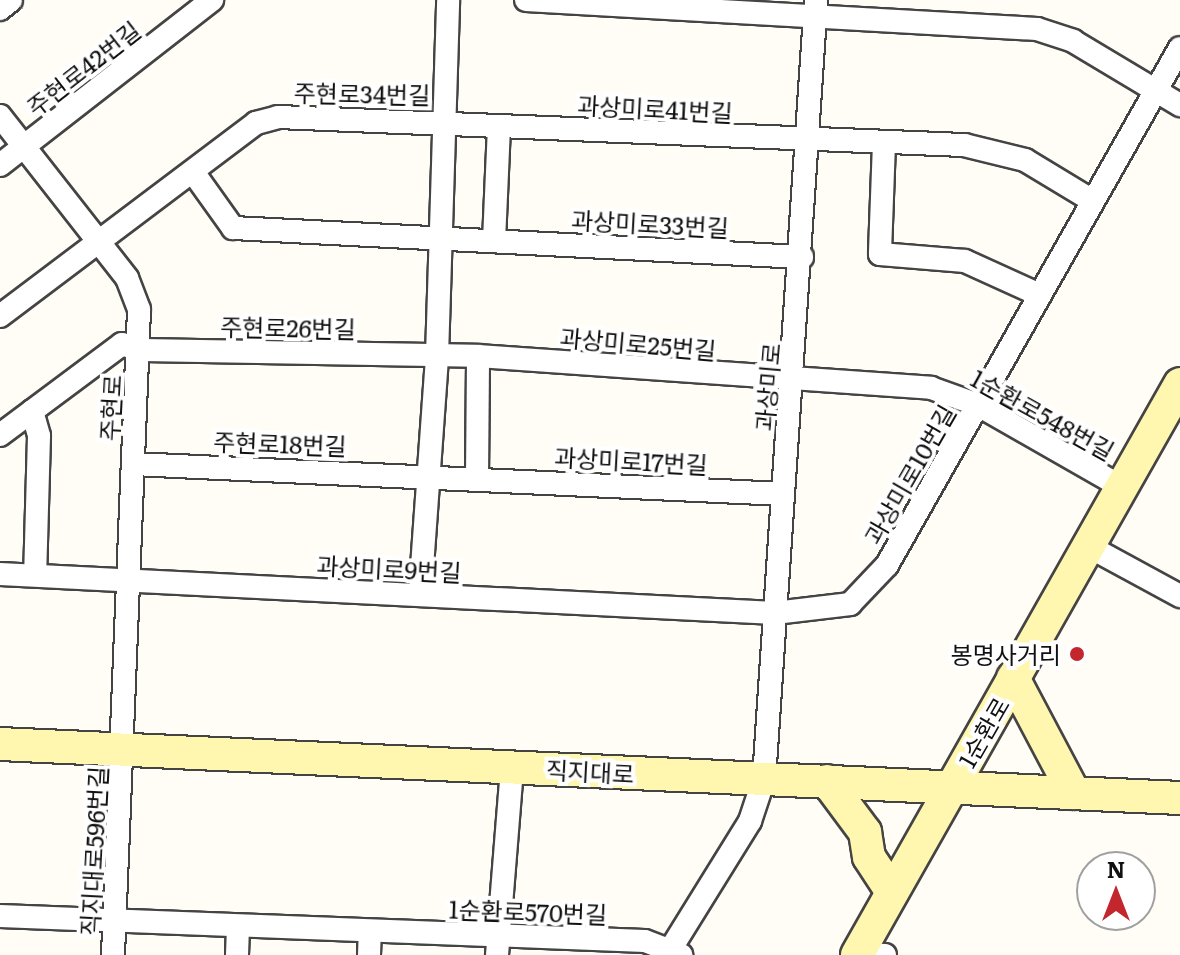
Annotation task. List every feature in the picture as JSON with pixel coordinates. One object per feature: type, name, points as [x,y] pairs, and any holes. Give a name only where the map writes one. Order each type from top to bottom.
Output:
[{"type":"street","points":[[0,9],[11,0]]},
{"type":"street","name":"주현로42번길","points":[[0,165],[212,0]]},
{"type":"street","points":[[441,121],[448,0]]},
{"type":"street","points":[[526,0],[816,8],[1037,29],[1073,41],[1180,105]]},
{"type":"street","name":"과상미로","points":[[673,953],[750,821],[764,779],[783,494],[794,382],[816,8]]},
{"type":"street","name":"과상미로10번길","points":[[775,613],[850,604],[874,585],[1180,48]]},
{"type":"street","name":"주현로","points":[[0,116],[127,278],[139,310],[125,580],[124,749]]},
{"type":"street","name":"주현로34번길","points":[[0,316],[99,245],[256,123],[278,117],[441,121],[437,356],[425,474],[420,595]]},
{"type":"street","name":"과상미로41번길","points":[[441,121],[499,127],[884,143]]},
{"type":"street","points":[[494,241],[499,127]]},
{"type":"street","points":[[1040,295],[965,261],[880,254],[884,143],[995,150],[1093,201]]},
{"type":"street","points":[[193,172],[233,228],[438,237]]},
{"type":"street","name":"과상미로33번길","points":[[438,237],[802,257]]},
{"type":"street","name":"주현로26번길","points":[[32,411],[122,344],[139,350],[478,356]]},
{"type":"street","points":[[477,477],[478,356]]},
{"type":"street","name":"과상미로25번길","points":[[478,356],[794,382]]},
{"type":"street","name":"1순환로548번길","points":[[794,382],[931,388],[978,405],[1122,487]]},
{"type":"street","name":"1순환로","points":[[867,955],[892,892],[1180,384]]},
{"type":"street","points":[[0,435],[32,411],[39,436],[35,575]]},
{"type":"street","name":"주현로18번길","points":[[133,464],[477,477]]},
{"type":"street","name":"과상미로17번길","points":[[477,477],[783,494]]},
{"type":"street","points":[[1088,546],[1180,596]]},
{"type":"street","name":"과상미로9번길","points":[[0,574],[775,613]]},
{"type":"street","points":[[1013,678],[1074,793]]},
{"type":"street","name":"직지대로","points":[[0,744],[1180,798]]},
{"type":"street","name":"직지대로596번길","points":[[113,955],[124,749]]},
{"type":"street","points":[[497,945],[512,767]]},
{"type":"street","points":[[827,781],[865,832],[869,857],[892,892]]},
{"type":"street","name":"1순환로570번길","points":[[0,916],[370,931],[497,945],[645,941],[673,953]]},
{"type":"street","points":[[237,955],[238,926]]},
{"type":"street","points":[[369,955],[370,931]]},
{"type":"place","name":"봉명사거리","points":[[1077,654]]}]
